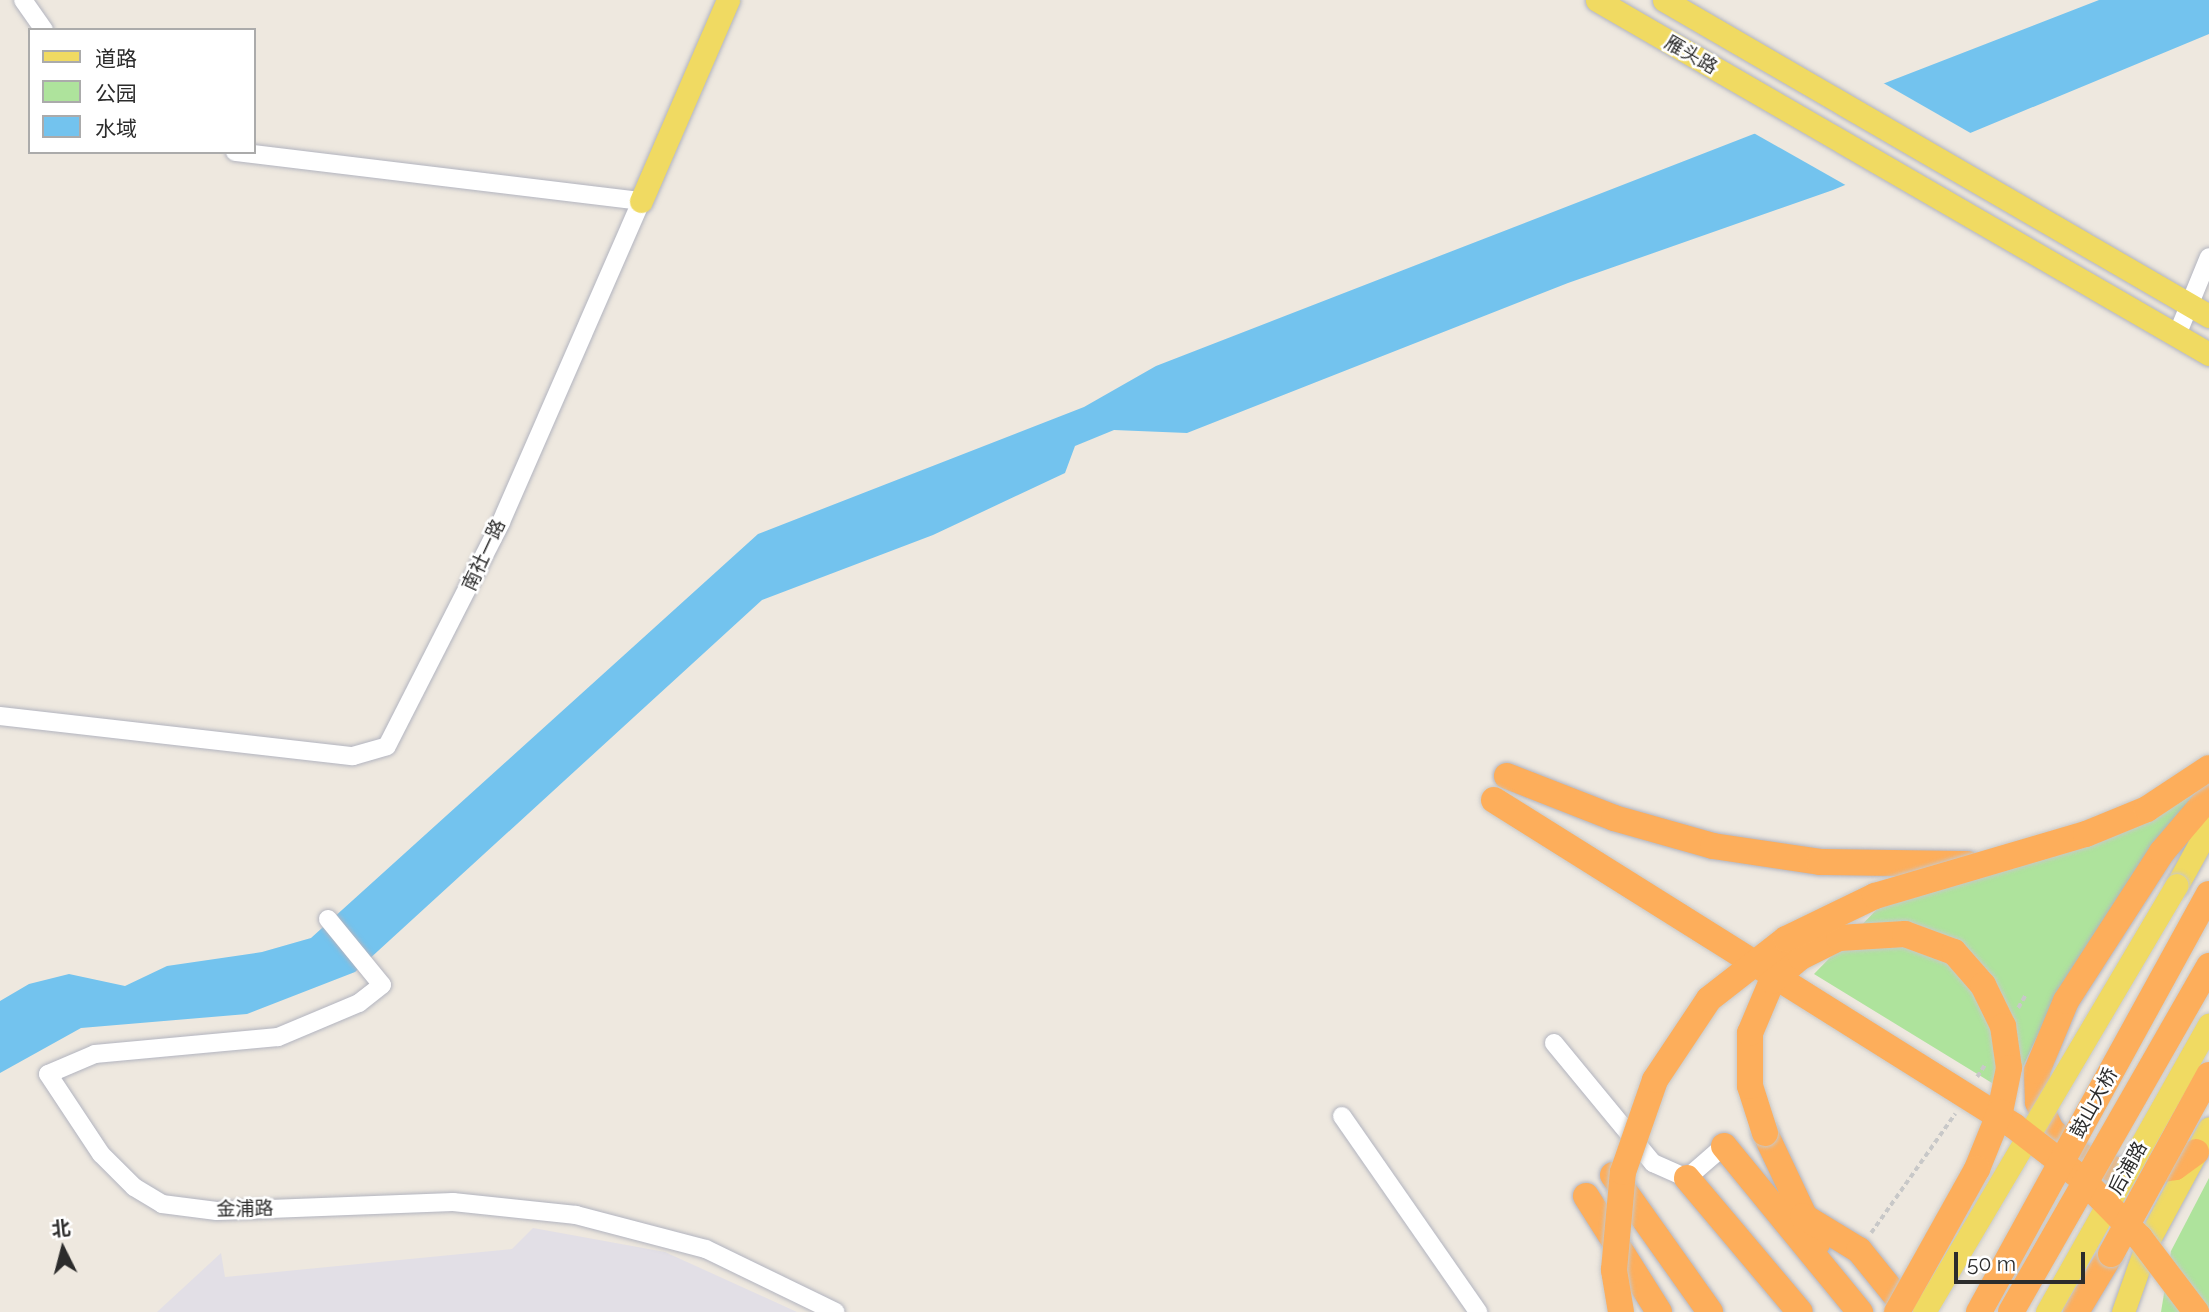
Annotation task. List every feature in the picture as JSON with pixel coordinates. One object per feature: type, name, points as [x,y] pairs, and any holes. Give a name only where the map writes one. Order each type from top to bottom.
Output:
[{"type":"highway","points":[[1621,1312],[1614,1270],[1623,1172],[1655,1080],[1709,999],[1786,939],[1875,895],[1968,864],[2086,834],[2147,809],[2209,768]]},
{"type":"highway","points":[[1507,776],[1614,818],[1713,846],[1820,862],[1968,864]]},
{"type":"highway","points":[[2196,1152],[2175,1167],[2146,1172],[2115,1170],[2080,1156],[2047,1121],[2038,1102],[2037,1071],[2066,1001],[2162,852],[2209,797]]},
{"type":"highway","points":[[1494,800],[2014,1126],[2080,1177],[2140,1238],[2196,1312]]},
{"type":"highway","name":"鼓山大桥","points":[[1979,1312],[2209,894]]},
{"type":"highway","points":[[1840,1289],[1765,1133],[1750,1086],[1749,1033],[1772,981],[1801,957],[1839,939],[1905,934],[1954,952],[1983,985],[2003,1026],[2009,1068],[2000,1112],[1977,1169],[1897,1312]]},
{"type":"highway","name":"鼓山大桥","points":[[2011,1312],[2209,967]]},
{"type":"highway","points":[[2076,1312],[2111,1254],[2209,1074]]},
{"type":"highway","points":[[1724,1146],[1860,1312]]},
{"type":"highway","points":[[1612,1174],[1710,1312]]},
{"type":"highway","points":[[1687,1178],[1800,1312]]},
{"type":"highway","points":[[1586,1196],[1659,1312]]},
{"type":"highway","points":[[1803,1216],[1859,1250],[1909,1312]]},
{"type":"highway","points":[[2097,1312],[2111,1254]]},
{"type":"main road","name":"南社一路","points":[[641,201],[728,0]]},
{"type":"main road","name":"雁头路","points":[[1597,0],[2209,354]]},
{"type":"main road","name":"雁头路","points":[[1664,0],[1827,93],[1966,178],[2199,311]]},
{"type":"main road","points":[[1924,1312],[2209,827]]},
{"type":"main road","name":"后浦路","points":[[2047,1312],[2209,1025]]},
{"type":"main road","points":[[2123,1312],[2148,1241],[2209,1128]]},
{"type":"street","points":[[23,0],[43,28]]},
{"type":"street","points":[[252,154],[641,201]]},
{"type":"street","name":"南社一路","points":[[0,716],[353,756],[387,746],[501,522],[641,201]]},
{"type":"street","points":[[2177,335],[2199,311],[2209,257]]},
{"type":"street","name":"金浦路","points":[[328,919],[379,980],[359,1003],[278,1037],[95,1054],[48,1074],[110,1164],[162,1204],[217,1210],[453,1202],[576,1216],[706,1250],[836,1312]]},
{"type":"street","points":[[1554,1043],[1653,1163],[1687,1178],[1724,1146]]},
{"type":"street","points":[[1342,1116],[1478,1312]]},
{"type":"path","points":[[1870,1235],[1956,1112]]},
{"type":"shaded area","points":[[533,1228],[665,1252],[797,1312],[157,1312],[221,1253],[225,1277],[512,1249]]},
{"type":"green space","points":[[2198,789],[2051,1007],[2010,1094],[1814,974],[1884,902]]},
{"type":"green space","points":[[2209,1178],[2209,1312],[2161,1312],[2171,1251]]},
{"type":"water","points":[[2099,0],[2209,0],[2209,34],[1833,190],[1568,283],[1187,433],[1114,430],[1075,446],[1065,473],[933,535],[762,600],[355,972],[247,1014],[81,1028],[0,1073],[0,1001],[29,984],[69,974],[125,986],[167,966],[262,952],[311,938],[758,534],[1084,407],[1156,366]]},
{"type":"pier","points":[[1878,80],[1974,135],[1849,187],[1750,131]]}]
